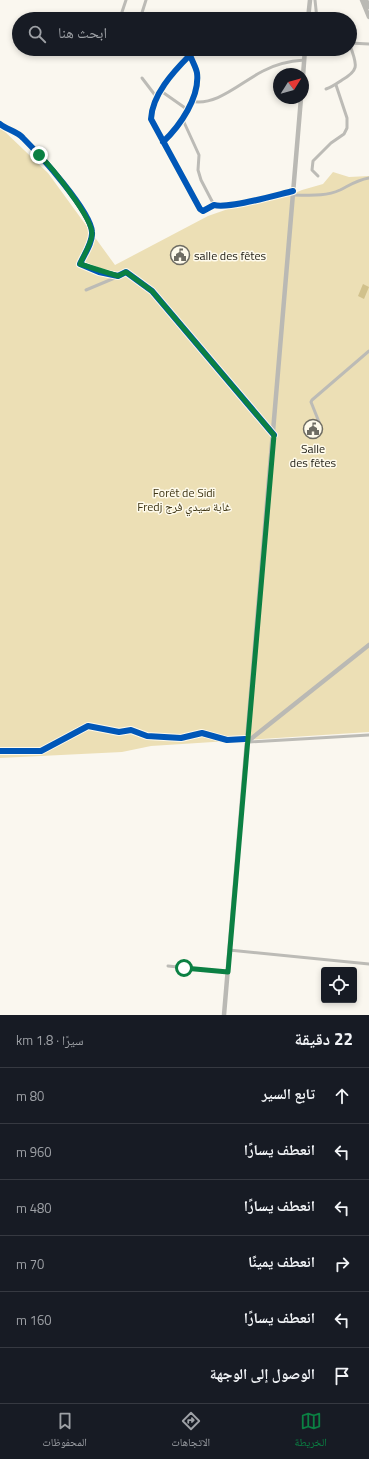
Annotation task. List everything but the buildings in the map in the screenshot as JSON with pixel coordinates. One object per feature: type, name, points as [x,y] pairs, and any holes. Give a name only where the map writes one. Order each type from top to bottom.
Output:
[{"type":"main road","points":[[309,12],[310,0]]},
{"type":"main road","points":[[362,0],[369,16]]},
{"type":"main road","points":[[366,0],[369,7]]},
{"type":"main road","points":[[304,56],[304,68]]},
{"type":"main road","points":[[224,1015],[246,741],[274,435],[300,104]]},
{"type":"main road","points":[[246,741],[369,645]]},
{"type":"street","points":[[122,12],[126,0]]},
{"type":"street","points":[[142,12],[146,0]]},
{"type":"street","points":[[316,0],[317,12]]},
{"type":"street","points":[[357,43],[368,42]]},
{"type":"street","points":[[189,56],[172,74],[161,91],[152,108],[151,119],[200,209],[203,211],[214,205],[218,206],[293,193],[326,195],[340,190],[352,183],[369,178]]},
{"type":"street","points":[[164,142],[183,120],[196,87],[197,72],[190,56]]},
{"type":"street","points":[[326,89],[336,85],[352,74],[355,69],[353,56]]},
{"type":"street","points":[[191,101],[200,103],[205,102],[220,96],[263,71],[285,62],[304,60]]},
{"type":"street","points":[[142,78],[158,99]]},
{"type":"street","points":[[318,176],[312,170],[314,160],[344,134],[348,126],[348,118],[336,85]]},
{"type":"street","points":[[161,91],[188,110]]},
{"type":"street","points":[[183,120],[199,155],[198,170],[201,180],[214,205]]},
{"type":"street","points":[[0,124],[6,129],[23,137],[44,160],[79,204],[92,226],[92,234],[80,264],[118,276]]},
{"type":"street","points":[[86,290],[126,272],[152,291],[274,435]]},
{"type":"street","points":[[319,422],[311,402],[312,400],[369,351]]},
{"type":"street","points":[[0,751],[41,751],[88,726],[119,732],[131,730],[147,736],[181,738],[202,733],[227,740],[246,741],[369,735]]},
{"type":"street","points":[[229,950],[369,964]]},
{"type":"street","points":[[168,966],[228,972]]},
{"type":"green space","name":"Forêt de Sidi Fredj غابة سيدي فرج","points":[[0,127],[48,173],[115,265],[208,216],[228,209],[288,196],[323,184],[333,172],[349,177],[369,176],[369,732],[151,746],[122,752],[0,758]]},
{"type":"shaded area","points":[[363,284],[369,287],[364,299],[358,296]]},
{"type":"cycle path","points":[[163,142],[151,119],[152,110],[164,84],[189,56]]},
{"type":"cycle path","points":[[163,142],[176,128],[188,110],[195,92],[197,73],[190,56]]},
{"type":"cycle path","points":[[0,124],[21,136],[31,146],[52,169],[83,211],[89,223],[92,236],[90,244],[80,264],[99,272],[118,276],[126,272],[152,291],[274,435]]},
{"type":"cycle path","points":[[163,142],[200,209],[203,211],[214,205],[230,205],[293,191]]},
{"type":"cycle path","points":[[0,751],[41,751],[88,726],[119,732],[131,730],[147,736],[181,738],[202,733],[227,740],[245,739]]},
{"type":"place","name":"salle des fêtes","points":[[180,255]]},
{"type":"place","name":"Salle des fêtes","points":[[313,429]]},
{"type":"route","points":[[39,155],[79,204],[92,226],[92,234],[80,264],[99,272],[118,276],[126,272],[152,291],[274,435],[228,972],[211,972],[208,970],[184,968]]}]
